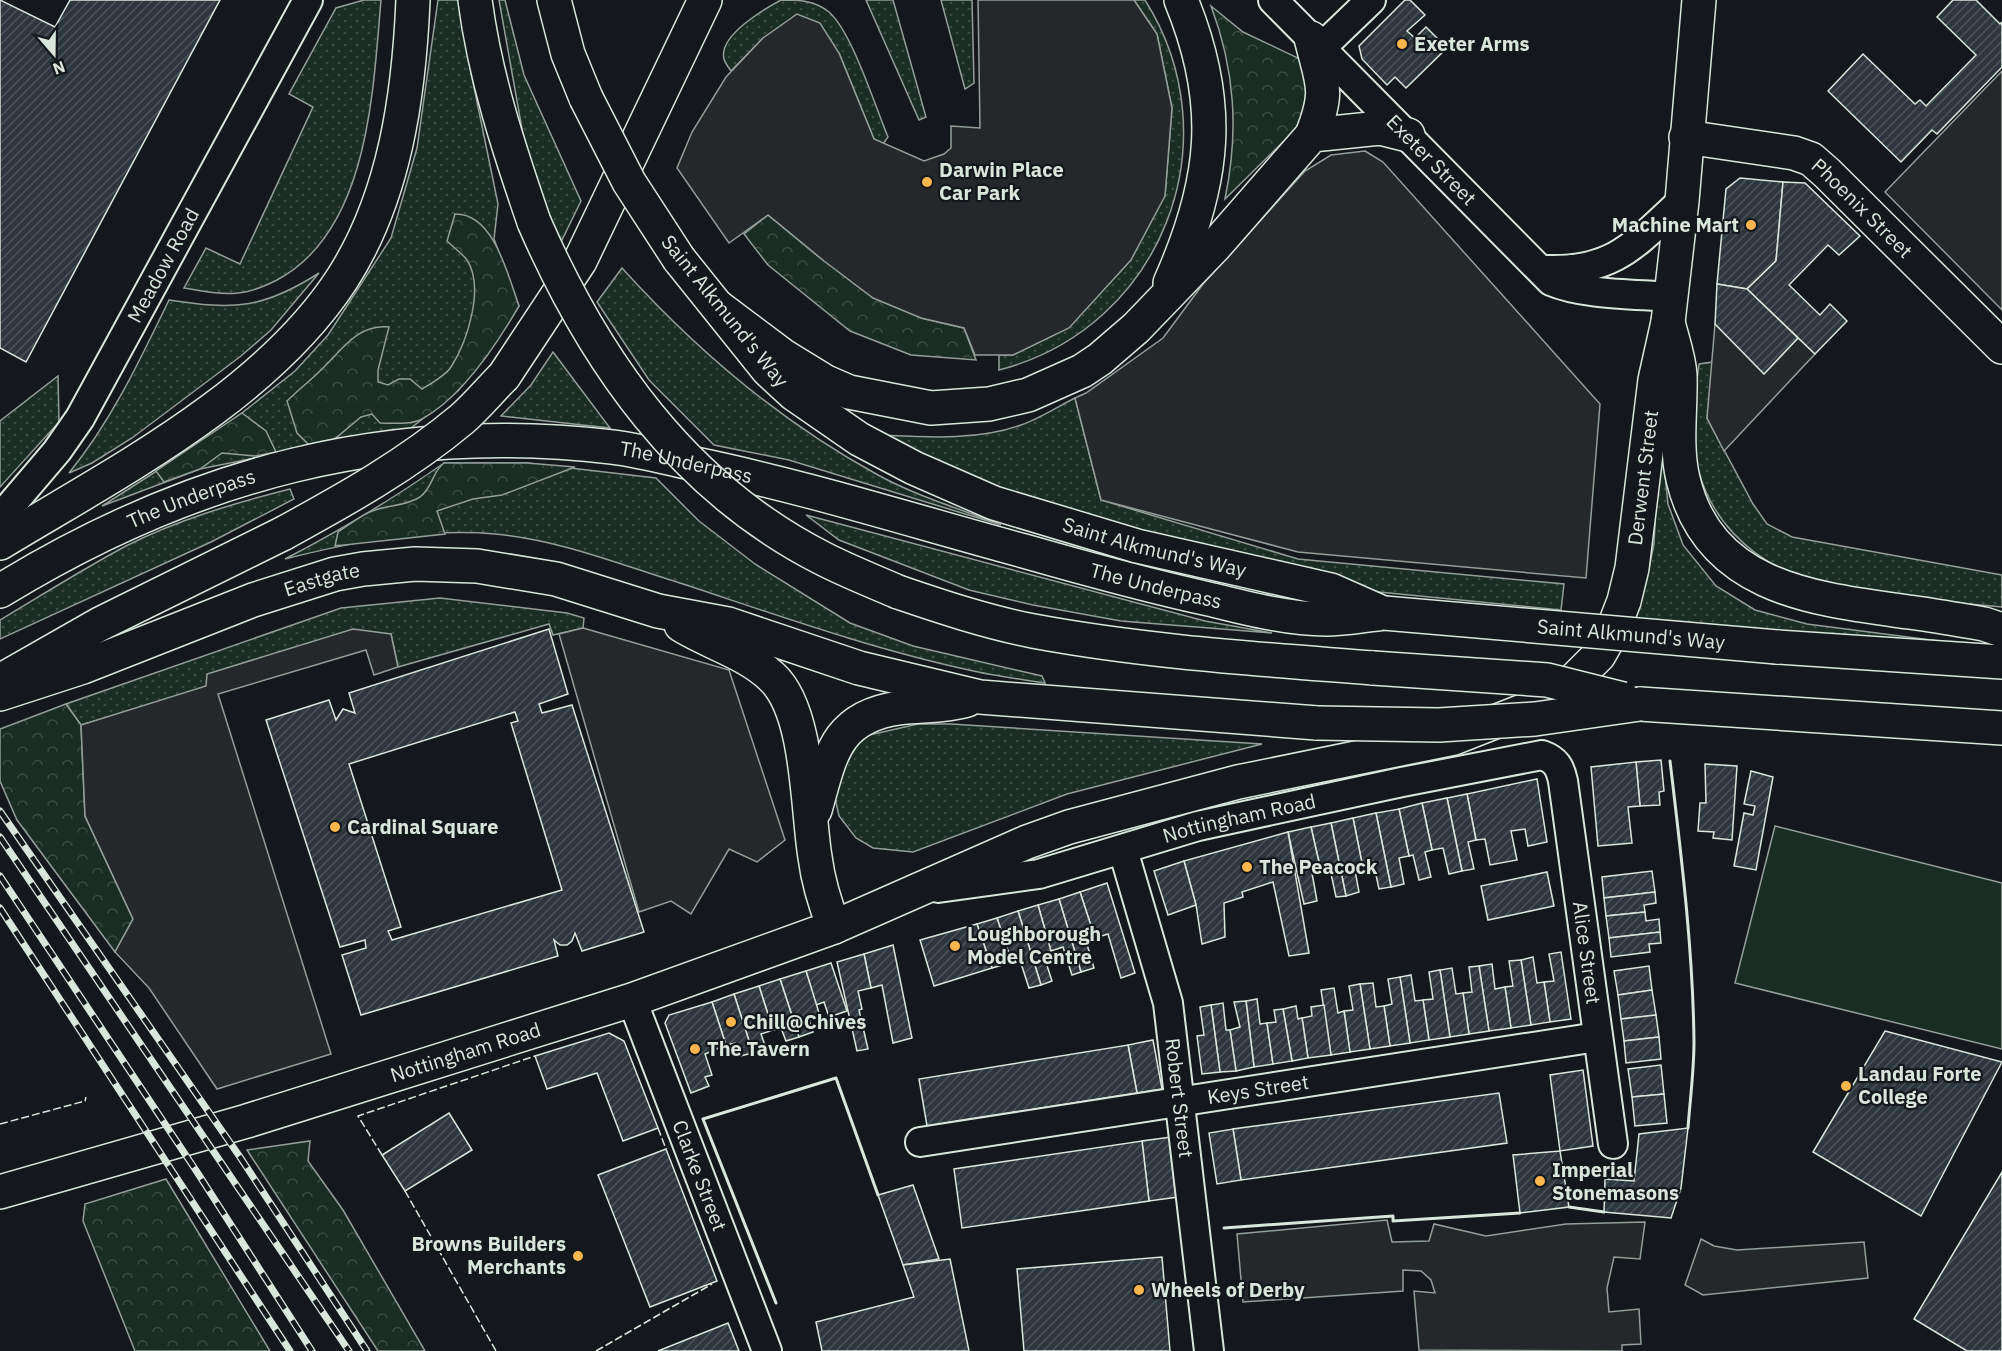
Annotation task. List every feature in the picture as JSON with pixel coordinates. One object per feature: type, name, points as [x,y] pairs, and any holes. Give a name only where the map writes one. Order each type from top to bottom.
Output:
[{"type":"main road","points":[[0,543],[137,461],[200,418],[256,374],[330,297],[344,276],[372,220],[391,165],[402,108],[412,34],[413,0]]},
{"type":"main road","points":[[0,681],[100,624],[284,533],[364,490],[410,460],[464,417],[504,376],[569,279],[594,235],[705,0]]},
{"type":"main road","points":[[1164,296],[1186,248],[1201,195],[1209,136],[1210,109],[1203,65],[1196,34],[1181,0]]},
{"type":"main road","name":"Derwent Street","points":[[1329,763],[1454,738],[1491,724],[1557,692],[1585,671],[1599,655],[1619,613],[1632,568],[1655,380],[1670,309],[1682,201],[1699,0]]},
{"type":"main road","name":"Saint Alkmund's Way","points":[[554,2],[568,54],[586,98],[629,182],[679,259],[768,370],[794,394],[859,439],[914,468],[994,503],[1137,546],[1331,590],[1384,613],[1777,647],[2002,662]]},
{"type":"main road","points":[[476,11],[502,128],[534,222],[579,316],[602,355],[669,442],[710,481],[752,514],[821,558],[898,592],[945,608],[1031,630],[1102,643],[1373,668],[1547,680],[1640,704]]},
{"type":"main road","points":[[718,307],[782,355],[826,382],[849,392],[931,408],[989,404],[1028,394],[1064,380],[1100,359],[1136,328],[1164,296],[1216,245],[1312,135],[1323,107],[1324,84],[1316,43]]},
{"type":"main road","points":[[1312,135],[1380,128],[1408,135]]},
{"type":"main road","name":"Phoenix Street","points":[[1686,137],[1794,153],[1811,159],[2002,347]]},
{"type":"main road","points":[[1670,309],[1680,372],[1680,450],[1683,477],[1693,509],[1703,526],[1731,558],[1765,580],[1805,596],[1984,624],[2002,630]]},
{"type":"main road","name":"The Underpass","points":[[0,591],[73,549],[136,518],[210,488],[293,464],[391,447],[471,442],[535,442],[614,447],[764,478],[1136,583],[1257,611],[1326,619],[1384,613]]},
{"type":"main road","name":"Eastgate","points":[[0,694],[83,667],[253,600],[334,574],[363,568],[415,564],[507,571],[556,579],[658,611]]},
{"type":"main road","points":[[658,611],[728,624],[859,668],[980,697],[1317,723],[1439,724],[1535,719],[1640,704],[2002,729]]},
{"type":"main road","points":[[658,611],[705,639],[753,662],[779,684],[795,715],[812,820],[820,890],[834,927]]},
{"type":"main road","points":[[812,820],[828,760],[838,741],[852,727],[871,717],[898,709],[944,707],[980,697]]},
{"type":"main road","name":"Nottingham Road","points":[[0,1192],[247,1121],[632,1000],[834,927],[924,890],[1028,842],[1069,827],[1238,782],[1329,763]]},
{"type":"street","name":"Meadow Road","points":[[0,518],[57,451],[80,418],[308,0]]},
{"type":"street","points":[[1273,0],[1316,43],[1371,0]]},
{"type":"street","name":"Exeter Street","points":[[1316,43],[1551,281],[1564,286],[1670,309]]},
{"type":"street","points":[[1542,270],[1583,270],[1623,254],[1682,201]]},
{"type":"street","name":"Nottingham Road","points":[[924,890],[1039,874],[1198,826],[1402,782],[1542,755],[1557,763]]},
{"type":"street","name":"Alice Street","points":[[1557,763],[1563,781],[1572,836],[1613,1144]]},
{"type":"street","name":"Robert Street","points":[[1123,850],[1165,989],[1181,1101],[1209,1351]]},
{"type":"street","name":"Clarke Street","points":[[632,1000],[767,1351]]},
{"type":"street","name":"Keys Street","points":[[920,1142],[1597,1037]]},
{"type":"green space","points":[[364,0],[381,0],[369,116],[348,194],[331,228],[308,258],[277,280],[263,286],[231,293],[184,288],[206,248],[240,264],[313,107],[289,94],[336,8]]},
{"type":"green space","points":[[438,0],[459,0],[468,58],[498,204],[494,239],[519,306],[485,358],[458,391],[397,439],[349,439],[200,469],[102,506],[207,439],[242,413],[295,371],[328,335],[391,238],[417,148]]},
{"type":"green space","points":[[499,0],[505,0],[524,75],[581,201],[559,246],[524,140]]},
{"type":"green space","points":[[781,0],[818,5],[838,22],[854,52],[888,137],[883,144],[874,139],[839,53],[763,38],[731,71],[726,64],[724,50],[728,41],[744,24]]},
{"type":"green space","points":[[866,0],[893,0],[926,117],[919,120]]},
{"type":"green space","points":[[941,0],[972,0],[974,83],[965,89]]},
{"type":"green space","points":[[1134,0],[1145,0],[1171,55],[1183,111],[1181,168],[1166,222],[1140,272],[1103,314],[1056,348],[999,370],[999,355],[1013,355],[1165,196],[1172,108],[1157,34]]},
{"type":"green space","points":[[1211,6],[1243,32],[1300,59],[1312,72],[1308,123],[1285,140],[1225,199],[1232,149],[1232,101],[1225,54]]},
{"type":"green space","points":[[455,214],[468,216],[480,224],[497,248],[519,306],[510,321],[489,353],[464,384],[437,409],[422,419],[407,423],[380,423],[372,414],[361,417],[331,442],[310,446],[297,433],[287,401],[359,334],[378,327],[389,327],[378,370],[378,382],[388,385],[399,379],[410,379],[422,389],[451,367],[468,330],[474,300],[472,272],[467,260],[447,241]]},
{"type":"green space","points":[[768,215],[824,261],[921,318],[964,328],[976,360],[911,355],[850,331],[768,265],[744,234]]},
{"type":"green space","points":[[622,268],[710,356],[807,432],[893,483],[1001,525],[789,460],[714,445],[649,380],[597,302]]},
{"type":"green space","points":[[319,273],[271,330],[241,356],[132,438],[92,463],[69,473],[112,411],[169,300],[212,305],[247,304],[281,294]]},
{"type":"green space","points":[[553,352],[610,428],[501,416],[531,385]]},
{"type":"green space","points":[[1713,362],[1707,418],[1753,504],[1767,524],[1792,537],[2002,575],[2002,607],[1838,589],[1807,580],[1779,568],[1755,552],[1733,533],[1716,511],[1703,485],[1695,456],[1692,416],[1699,364]]},
{"type":"green space","points":[[58,376],[59,422],[0,487],[0,421]]},
{"type":"green space","points":[[1075,398],[1101,500],[1298,559],[1564,584],[1561,610],[1379,592],[1135,531],[1013,494],[879,435],[951,437],[987,434],[1028,422]]},
{"type":"green space","points":[[242,413],[266,431],[276,452],[255,456],[222,453],[200,469],[164,482],[156,471]]},
{"type":"green space","points":[[1660,425],[1668,504],[1683,545],[1716,586],[1755,610],[1807,624],[1978,646],[1634,619],[1646,583],[1654,544]]},
{"type":"green space","points":[[444,463],[527,463],[656,478],[699,521],[755,564],[850,623],[913,646],[1042,676],[1045,683],[997,676],[933,662],[825,631],[567,547],[519,537],[469,533],[415,535],[362,542],[285,559],[366,514]]},
{"type":"green space","points":[[444,463],[527,463],[575,467],[502,495],[473,499],[437,511],[445,534],[335,546],[338,532],[360,517],[375,510],[404,504],[420,497],[428,489]]},
{"type":"green space","points":[[290,489],[294,499],[211,542],[0,639],[0,620],[126,546],[206,513]]},
{"type":"green space","points":[[806,515],[1205,621],[1272,633],[1121,621],[1033,605],[969,590],[839,540]]},
{"type":"green space","points":[[440,598],[567,613],[584,618],[583,628],[553,635],[549,624],[398,667],[391,634],[81,725],[66,704],[341,608]]},
{"type":"green space","points":[[66,704],[81,725],[85,816],[133,919],[115,952],[17,820],[0,781],[0,729]]},
{"type":"green space","points":[[918,724],[951,724],[1262,744],[1067,794],[913,852],[873,848],[856,838],[839,816],[835,798],[850,747],[865,736]]},
{"type":"green space","points":[[1775,826],[2002,883],[2002,1049],[1735,983]]},
{"type":"green space","points":[[310,1141],[308,1161],[343,1210],[425,1351],[378,1351],[247,1150]]},
{"type":"green space","points":[[166,1179],[270,1351],[135,1351],[83,1221],[85,1204]]},
{"type":"shaded area","name":"Darwin Place Car Park","points":[[978,0],[1134,0],[1157,34],[1172,108],[1165,196],[1131,260],[1069,328],[1013,355],[975,355],[964,328],[921,318],[873,298],[768,215],[729,243],[677,168],[692,132],[726,77],[763,38],[797,14],[820,23],[839,53],[874,139],[924,161],[944,154],[951,148],[951,126],[980,128]]},
{"type":"shaded area","points":[[2002,71],[2002,310],[1885,192]]},
{"type":"shaded area","points":[[1365,151],[1383,162],[1600,404],[1586,578],[1298,552],[1101,500],[1075,398],[1086,393],[1163,338],[1203,284],[1305,171],[1331,155]]},
{"type":"shaded area","points":[[1715,324],[1764,374],[1798,338],[1815,354],[1724,451],[1707,418]]},
{"type":"shaded area","points":[[583,628],[729,670],[785,840],[757,862],[729,849],[691,914],[671,901],[639,912],[559,634]]},
{"type":"shaded area","points":[[353,629],[391,634],[398,667],[374,675],[366,650],[218,694],[331,1054],[217,1089],[149,988],[115,952],[133,919],[85,816],[81,725],[206,686],[207,674]]},
{"type":"shaded area","points":[[1387,1220],[1392,1242],[1429,1241],[1434,1224],[1486,1236],[1566,1224],[1645,1222],[1640,1259],[1614,1257],[1607,1288],[1609,1312],[1639,1309],[1641,1344],[1622,1345],[1622,1351],[1419,1350],[1414,1291],[1435,1293],[1431,1280],[1421,1271],[1403,1270],[1403,1291],[1243,1302],[1237,1234]]},
{"type":"shaded area","points":[[1701,1239],[1714,1246],[1737,1250],[1864,1242],[1868,1278],[1703,1295],[1685,1285]]},
{"type":"building","points":[[0,0],[55,27],[70,0],[220,0],[26,362],[0,348]]},
{"type":"building","name":"Exeter Arms","points":[[1405,0],[1410,0],[1425,15],[1407,31],[1415,38],[1426,27],[1447,48],[1406,88],[1395,77],[1387,85],[1362,59],[1359,46]]},
{"type":"building","points":[[1953,0],[1976,0],[2000,24],[2002,22],[2002,67],[1937,134],[1932,130],[1901,162],[1828,91],[1863,54],[1915,104],[1920,100],[1926,106],[1976,55],[1937,17]]},
{"type":"building","name":"Machine Mart","points":[[1740,178],[1783,182],[1776,261],[1747,289],[1717,284],[1726,189]]},
{"type":"building","points":[[1783,182],[1805,183],[1860,236],[1839,255],[1828,245],[1789,285],[1820,315],[1830,304],[1847,321],[1815,354],[1747,289],[1776,261]]},
{"type":"building","points":[[1717,284],[1747,289],[1798,338],[1764,374],[1715,324]]},
{"type":"building","name":"Cardinal Square","points":[[549,629],[568,694],[539,704],[542,713],[572,705],[644,932],[582,951],[575,933],[572,941],[567,945],[560,945],[554,940],[558,956],[361,1015],[342,955],[366,948],[365,940],[340,947],[266,720],[329,700],[336,720],[343,709],[355,713],[349,693]],"holes":[[[515,712],[518,721],[511,723],[562,890],[392,940],[388,931],[401,927],[349,764]]]},
{"type":"building","points":[[1661,760],[1664,791],[1659,792],[1660,805],[1640,806],[1636,762]]},
{"type":"building","points":[[1636,762],[1640,806],[1628,807],[1632,843],[1598,846],[1591,767]]},
{"type":"building","points":[[1705,764],[1737,766],[1732,840],[1713,838],[1714,832],[1698,831],[1700,803],[1706,803]]},
{"type":"building","points":[[1751,771],[1773,777],[1756,870],[1734,866],[1744,813],[1753,815],[1755,806],[1744,804]]},
{"type":"building","points":[[1537,779],[1547,842],[1528,846],[1525,829],[1511,831],[1517,860],[1490,865],[1485,839],[1476,840],[1467,794]]},
{"type":"building","points":[[1467,794],[1476,840],[1468,842],[1474,869],[1462,871],[1447,798]]},
{"type":"building","points":[[1447,798],[1462,871],[1449,874],[1443,848],[1432,850],[1422,803]]},
{"type":"building","points":[[1422,803],[1432,850],[1425,852],[1431,877],[1419,880],[1413,855],[1409,856],[1399,809]]},
{"type":"building","points":[[1399,809],[1409,856],[1399,858],[1404,884],[1391,887],[1376,813]]},
{"type":"building","points":[[1376,813],[1391,887],[1379,889],[1373,861],[1362,863],[1353,818]]},
{"type":"building","points":[[1353,818],[1362,863],[1354,865],[1359,892],[1346,896],[1331,823]]},
{"type":"building","points":[[1331,823],[1346,896],[1336,897],[1330,869],[1321,871],[1311,827]]},
{"type":"building","points":[[1311,827],[1321,871],[1312,873],[1317,901],[1304,904],[1288,832]]},
{"type":"building","points":[[1288,832],[1309,953],[1289,956],[1273,882],[1242,892],[1243,897],[1224,903],[1225,937],[1202,944],[1196,905],[1184,861]]},
{"type":"building","points":[[1184,861],[1196,905],[1168,915],[1154,871]]},
{"type":"building","points":[[1652,871],[1655,892],[1604,898],[1602,877]]},
{"type":"building","points":[[1547,872],[1554,906],[1488,920],[1481,886]]},
{"type":"building","points":[[1107,883],[1135,973],[1121,978],[1108,934],[1095,938],[1080,892]]},
{"type":"building","points":[[1080,892],[1095,938],[1086,941],[1094,968],[1081,972],[1059,899]]},
{"type":"building","points":[[1655,892],[1656,903],[1644,905],[1645,912],[1606,916],[1604,898]]},
{"type":"building","points":[[1059,899],[1081,972],[1072,975],[1063,947],[1051,951],[1038,905]]},
{"type":"building","points":[[1038,905],[1051,951],[1043,953],[1052,981],[1041,985],[1018,911]]},
{"type":"building","points":[[1018,911],[1041,985],[1029,988],[1018,954],[1010,957],[997,918]]},
{"type":"building","points":[[1645,912],[1646,921],[1659,919],[1660,932],[1609,938],[1606,916]]},
{"type":"building","points":[[997,918],[1010,957],[1004,959],[1006,964],[992,968],[977,924]]},
{"type":"building","points":[[977,924],[992,968],[934,986],[920,940]]},
{"type":"building","points":[[1660,932],[1661,943],[1649,944],[1650,952],[1611,957],[1609,938]]},
{"type":"building","points":[[893,945],[912,1038],[893,1043],[882,985],[871,988],[864,954]]},
{"type":"building","points":[[1561,952],[1571,1019],[1550,1022],[1544,982],[1554,981],[1549,954]]},
{"type":"building","points":[[864,954],[871,988],[858,991],[862,1009],[859,1010],[868,1049],[857,1051],[837,962]]},
{"type":"building","points":[[1533,957],[1537,983],[1544,982],[1550,1022],[1531,1025],[1521,960]]},
{"type":"building","points":[[1521,960],[1531,1025],[1511,1028],[1505,987],[1513,986],[1509,961]]},
{"type":"building","points":[[831,963],[847,1011],[829,1017],[824,1002],[816,1005],[806,971]]},
{"type":"building","points":[[1492,964],[1495,989],[1505,987],[1511,1028],[1489,1031],[1479,966]]},
{"type":"building","points":[[1479,966],[1489,1031],[1469,1034],[1463,993],[1472,992],[1469,967]]},
{"type":"building","points":[[1649,966],[1652,990],[1618,995],[1614,971]]},
{"type":"building","points":[[1452,968],[1456,994],[1463,993],[1469,1034],[1450,1037],[1440,970]]},
{"type":"building","points":[[1440,970],[1450,1037],[1429,1040],[1423,1000],[1433,999],[1429,972]]},
{"type":"building","points":[[806,971],[820,1016],[809,1020],[813,1032],[799,1037],[780,979]]},
{"type":"building","points":[[1411,975],[1415,1001],[1423,1000],[1429,1040],[1410,1043],[1400,977]]},
{"type":"building","points":[[1400,977],[1410,1043],[1390,1046],[1384,1006],[1392,1004],[1388,979]]},
{"type":"building","points":[[780,979],[799,1037],[786,1041],[781,1028],[773,1030],[759,986]]},
{"type":"building","points":[[1373,983],[1376,1007],[1384,1006],[1390,1046],[1370,1049],[1360,984]]},
{"type":"building","points":[[1360,984],[1370,1049],[1350,1052],[1344,1011],[1353,1010],[1349,986]]},
{"type":"building","points":[[759,986],[773,1030],[761,1034],[766,1048],[753,1053],[734,994]]},
{"type":"building","points":[[1334,988],[1338,1013],[1344,1011],[1350,1052],[1331,1055],[1321,990]]},
{"type":"building","points":[[1652,990],[1656,1015],[1621,1019],[1618,995]]},
{"type":"building","name":"Chill@Chives","points":[[734,994],[753,1053],[740,1056],[735,1043],[726,1045],[712,1002]]},
{"type":"building","points":[[1257,999],[1260,1024],[1267,1023],[1273,1064],[1254,1067],[1246,1001]]},
{"type":"building","points":[[1246,1001],[1254,1067],[1236,1071],[1230,1030],[1240,1027],[1234,1002]]},
{"type":"building","name":"The Tavern","points":[[712,1002],[726,1045],[705,1054],[712,1075],[705,1077],[709,1086],[691,1093],[665,1023],[669,1015]]},
{"type":"building","points":[[1223,1003],[1226,1030],[1230,1030],[1236,1071],[1220,1072],[1211,1005]]},
{"type":"building","points":[[1211,1005],[1220,1072],[1202,1074],[1197,1036],[1204,1035],[1200,1007]]},
{"type":"building","points":[[1324,1005],[1331,1055],[1308,1058],[1302,1018],[1312,1016],[1311,1007]]},
{"type":"building","points":[[1296,1006],[1298,1019],[1302,1018],[1308,1058],[1292,1061],[1283,1009]]},
{"type":"building","points":[[1283,1009],[1292,1061],[1273,1064],[1267,1023],[1276,1022],[1274,1010]]},
{"type":"building","points":[[1656,1015],[1659,1037],[1624,1041],[1621,1019]]},
{"type":"building","points":[[1885,1031],[2002,1062],[1921,1216],[1813,1152]]},
{"type":"building","points":[[609,1033],[624,1041],[658,1128],[623,1141],[597,1073],[547,1089],[535,1056]]},
{"type":"building","points":[[1659,1037],[1661,1059],[1626,1063],[1624,1041]]},
{"type":"building","points":[[1153,1040],[1162,1089],[1137,1093],[1128,1045]]},
{"type":"building","points":[[1128,1045],[1137,1093],[927,1126],[919,1079]]},
{"type":"building","points":[[1661,1065],[1664,1094],[1632,1097],[1628,1069]]},
{"type":"building","points":[[1583,1070],[1593,1146],[1560,1151],[1550,1075]]},
{"type":"building","points":[[1499,1093],[1507,1143],[1241,1180],[1233,1129]]},
{"type":"building","points":[[1664,1094],[1667,1123],[1635,1126],[1632,1097]]},
{"type":"building","points":[[449,1113],[472,1150],[405,1191],[382,1155]]},
{"type":"building","points":[[1688,1128],[1681,1188],[1671,1218],[1604,1212],[1605,1179],[1634,1181],[1639,1134]]},
{"type":"building","points":[[1233,1129],[1241,1180],[1217,1184],[1209,1133]]},
{"type":"building","points":[[1171,1137],[1178,1197],[1149,1201],[1142,1141]]},
{"type":"building","points":[[1142,1141],[1149,1201],[962,1228],[954,1169]]},
{"type":"building","points":[[666,1149],[717,1281],[650,1307],[598,1175]]},
{"type":"building","name":"Imperial Stonemasons","points":[[1560,1151],[1569,1207],[1520,1213],[1513,1155]]},
{"type":"building","points":[[2002,1172],[2002,1351],[1967,1351],[1914,1319]]},
{"type":"building","points":[[913,1185],[939,1259],[903,1265],[878,1195]]},
{"type":"building","points":[[1162,1257],[1170,1351],[1024,1351],[1017,1269]]},
{"type":"building","points":[[950,1259],[969,1351],[822,1351],[816,1322],[914,1297],[903,1265]]},
{"type":"building","points":[[728,1323],[739,1351],[658,1351]]},
{"type":"railway","points":[[0,811],[240,1157],[367,1351]]},
{"type":"railway","points":[[0,837],[349,1351]]},
{"type":"railway","points":[[0,876],[197,1172],[312,1351]]},
{"type":"railway","points":[[0,908],[290,1351]]},
{"type":"fence","points":[[382,1155],[358,1116],[535,1056]]},
{"type":"fence","points":[[0,1124],[85,1101],[86,1097]]},
{"type":"fence","points":[[658,1128],[666,1149]]},
{"type":"fence","points":[[405,1191],[496,1351]]},
{"type":"fence","points":[[596,1351],[712,1284]]},
{"type":"wall","points":[[1670,761],[1686,901],[1693,1007],[1694,1053],[1688,1128]]},
{"type":"wall","points":[[776,1303],[703,1119],[836,1078],[878,1195]]},
{"type":"wall","points":[[1569,1207],[1604,1212]]},
{"type":"wall","points":[[1224,1228],[1393,1216],[1393,1221],[1520,1213]]},
{"type":"place","name":"Exeter Arms","points":[[1402,44]]},
{"type":"place","name":"Darwin Place Car Park","points":[[927,182]]},
{"type":"place","name":"Machine Mart","points":[[1751,225]]},
{"type":"place","name":"Cardinal Square","points":[[335,827]]},
{"type":"place","name":"The Peacock","points":[[1247,867]]},
{"type":"place","name":"Loughborough Model Centre","points":[[955,946]]},
{"type":"place","name":"Chill@Chives","points":[[731,1022]]},
{"type":"place","name":"The Tavern","points":[[695,1049]]},
{"type":"place","name":"Landau Forte College","points":[[1846,1086]]},
{"type":"place","name":"Imperial Stonemasons","points":[[1540,1181]]},
{"type":"place","name":"Browns Builders Merchants","points":[[578,1256]]},
{"type":"place","name":"Wheels of Derby","points":[[1139,1290]]}]
